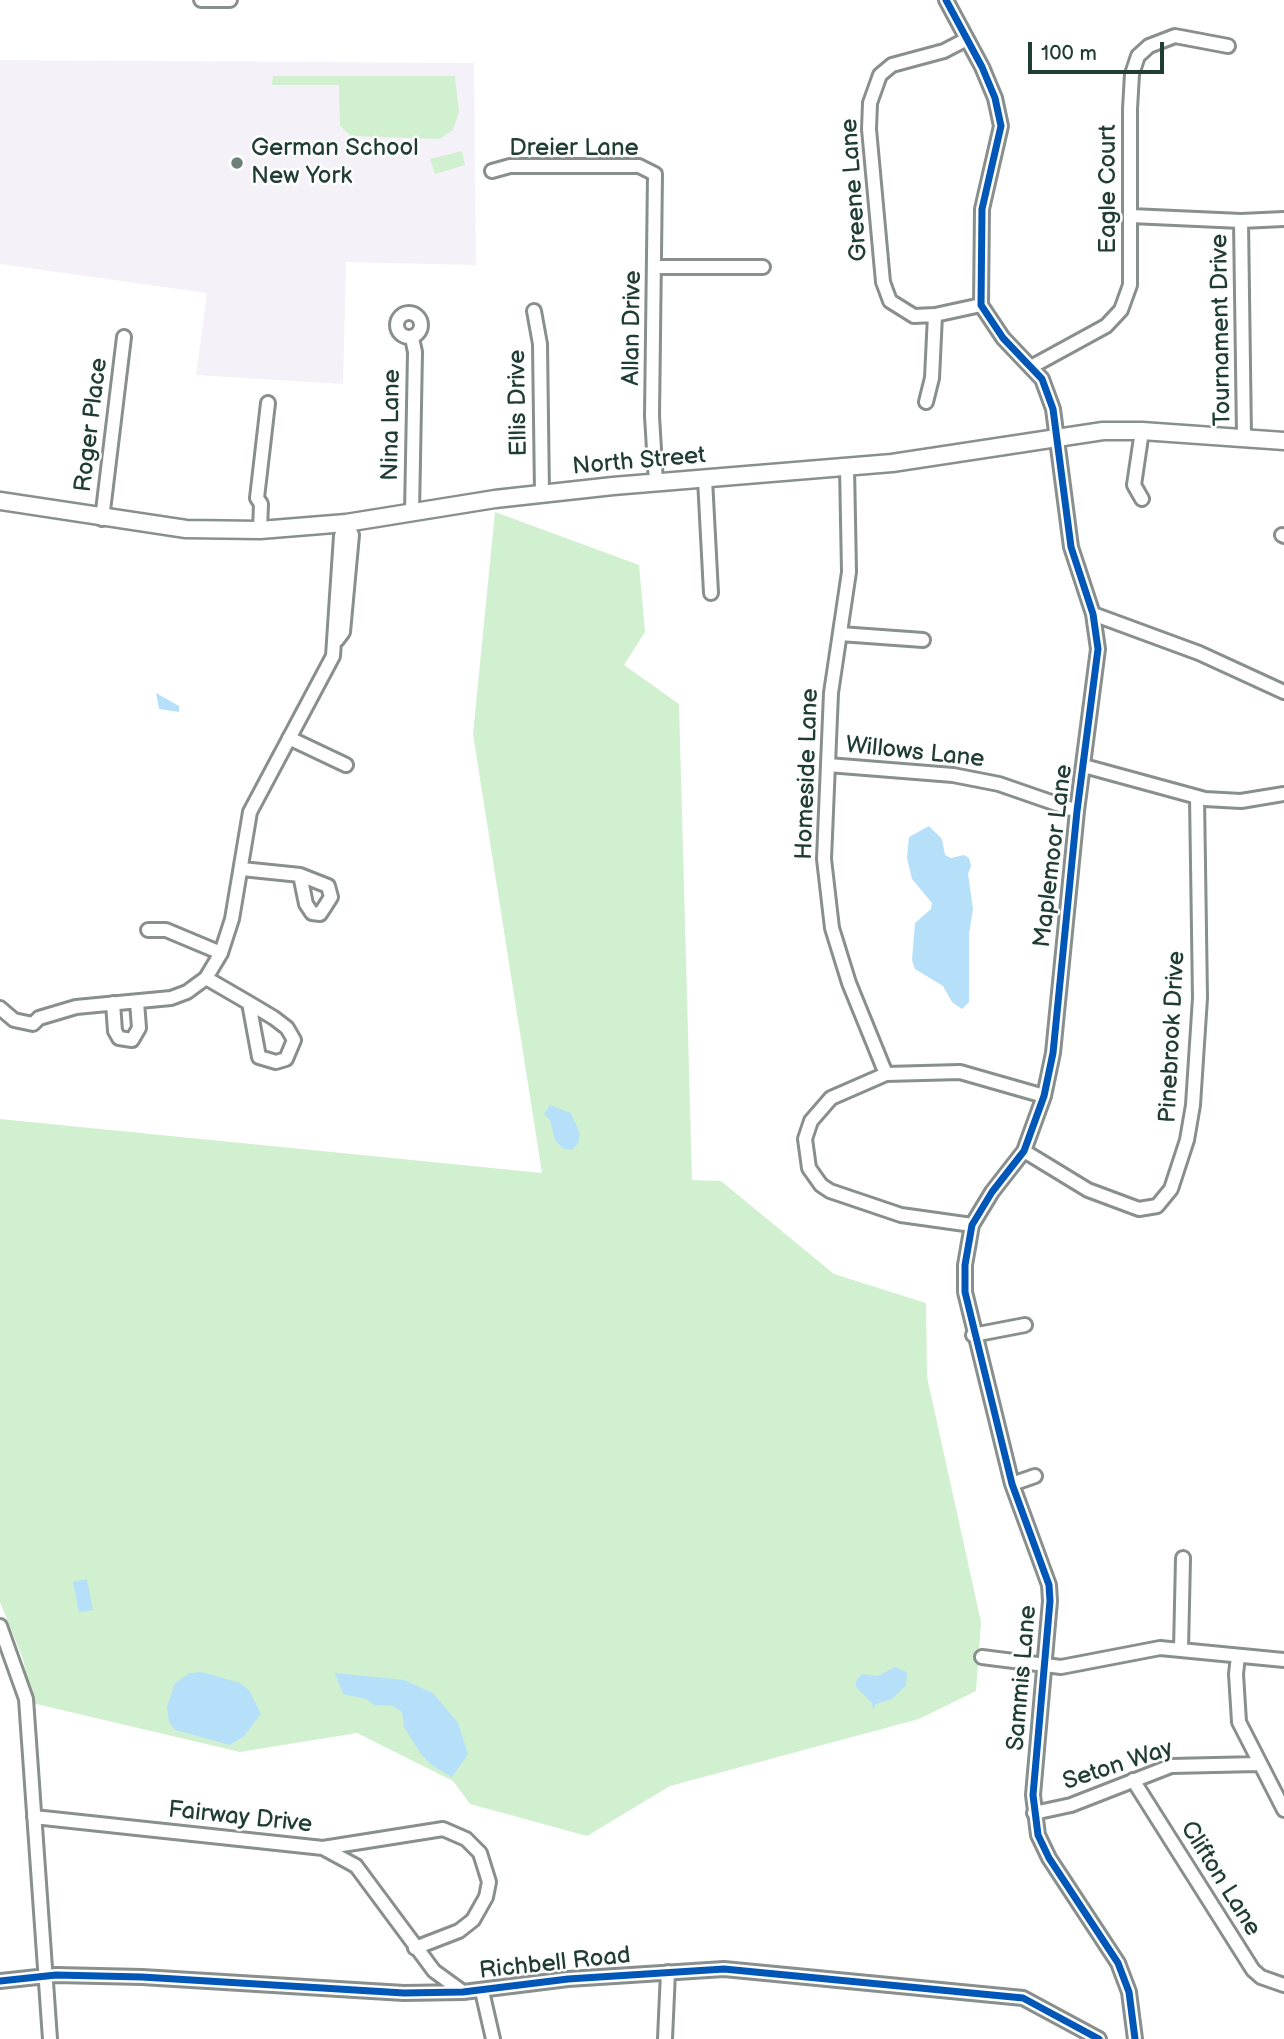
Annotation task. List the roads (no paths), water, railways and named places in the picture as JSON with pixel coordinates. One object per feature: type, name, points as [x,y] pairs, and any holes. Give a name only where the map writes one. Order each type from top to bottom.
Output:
[{"type":"main road","name":"North Street","points":[[0,501],[102,519],[186,529],[260,530],[346,523],[542,494],[918,459],[1057,436],[1142,430],[1284,441]]},
{"type":"street","points":[[206,0],[230,0]]},
{"type":"street","points":[[946,0],[995,98],[1001,126],[982,209],[981,305]]},
{"type":"street","name":"Eagle Court","points":[[1031,367],[1106,326],[1121,310],[1130,285],[1132,74],[1138,56],[1149,46],[1175,36],[1227,46]]},
{"type":"street","name":"Greene Lane","points":[[967,39],[944,51],[892,65],[880,75],[870,103],[869,129],[883,282],[890,301],[914,316],[935,315],[981,305]]},
{"type":"street","name":"Dreier Lane","points":[[492,171],[510,166],[639,166],[655,174]]},
{"type":"street","name":"Allan Drive","points":[[655,174],[652,416],[656,483]]},
{"type":"street","points":[[1131,216],[1241,221],[1284,219]]},
{"type":"street","name":"Tournament Drive","points":[[1241,221],[1244,437]]},
{"type":"street","points":[[655,267],[763,267]]},
{"type":"street","name":"Maplemoor Lane","points":[[965,1265],[972,1225],[992,1192],[1024,1151],[1044,1096],[1053,1053],[1077,811],[1097,668],[1093,614],[1071,547],[1053,409],[1042,379],[1003,338],[981,305]]},
{"type":"street","name":"Ellis Drive","points":[[534,311],[540,344],[542,494]]},
{"type":"street","points":[[926,402],[932,378],[935,315]]},
{"type":"street","name":"Roger Place","points":[[102,519],[124,337]]},
{"type":"street","name":"Nina Lane","points":[[412,338],[415,352],[412,513]]},
{"type":"street","points":[[260,530],[261,503],[266,499],[267,486],[264,462],[268,402]]},
{"type":"street","points":[[1142,430],[1134,485],[1142,499]]},
{"type":"street","name":"Homeside Lane","points":[[847,467],[849,572],[831,693],[824,859],[832,928],[849,983],[886,1074]]},
{"type":"street","points":[[705,479],[711,593]]},
{"type":"street","points":[[4,1010],[39,1018],[76,1007],[171,998],[206,978],[221,953],[233,919],[242,869],[243,841],[250,812],[333,656],[337,640],[343,632],[352,535],[346,523]]},
{"type":"street","points":[[1093,614],[1199,653],[1284,692]]},
{"type":"street","points":[[840,634],[923,640]]},
{"type":"street","points":[[289,738],[346,765]]},
{"type":"street","name":"Willows Lane","points":[[828,765],[953,775],[999,784],[1077,811]]},
{"type":"street","points":[[1084,766],[1197,797],[1241,801],[1284,794]]},
{"type":"street","name":"Pinebrook Drive","points":[[1024,1151],[1088,1190],[1139,1209],[1157,1206],[1171,1188],[1187,1140],[1193,1105],[1200,998],[1197,797]]},
{"type":"street","points":[[242,869],[300,875]]},
{"type":"street","points":[[148,930],[166,930],[221,953]]},
{"type":"street","points":[[206,978],[249,1003],[287,1028],[294,1040],[286,1059],[276,1062],[259,1057],[249,1003]]},
{"type":"street","points":[[113,1003],[115,1031],[119,1038],[132,1040],[139,1028],[137,1002]]},
{"type":"street","points":[[972,1225],[890,1212],[844,1198],[821,1185],[814,1177],[805,1154],[805,1139],[816,1112],[831,1098],[886,1074],[960,1072],[1044,1096]]},
{"type":"street","name":"Sammis Lane","points":[[965,1265],[965,1292],[973,1335],[1012,1484],[1049,1585],[1034,1813],[1038,1835],[1049,1858],[1118,1963],[1129,1992],[1135,2039]]},
{"type":"street","points":[[973,1335],[1025,1325]]},
{"type":"street","points":[[1012,1484],[1035,1476]]},
{"type":"street","points":[[1181,1650],[1183,1558]]},
{"type":"street","points":[[0,1626],[26,1699],[50,2039]]},
{"type":"street","points":[[982,1657],[1044,1666],[1080,1665],[1148,1649],[1284,1660]]},
{"type":"street","points":[[1238,1656],[1236,1674],[1239,1722],[1258,1764],[1284,1810]]},
{"type":"street","name":"Seton Way","points":[[1034,1813],[1071,1805],[1133,1780],[1183,1765],[1258,1764]]},
{"type":"street","name":"Clifton Lane","points":[[1133,1780],[1253,1970],[1261,1977],[1284,1985]]},
{"type":"street","name":"Fairway Drive","points":[[34,1817],[323,1848],[356,1867],[434,1971],[463,1992]]},
{"type":"street","points":[[323,1848],[363,1844],[443,1829],[466,1839],[480,1853],[489,1882],[486,1897],[473,1920],[459,1931],[415,1948]]},
{"type":"street","points":[[356,1867],[355,1860],[363,1844]]},
{"type":"street","name":"Richbell Road","points":[[0,1981],[56,1975],[142,1977],[404,1993],[482,1991],[568,1979],[724,1969],[991,1993],[1040,2005],[1098,2039]]},
{"type":"street","points":[[664,2039],[668,1972]]},
{"type":"street","points":[[482,1991],[494,2039]]},
{"type":"water","points":[[156,693],[179,706],[179,712],[159,709]]},
{"type":"water","points":[[929,826],[942,839],[945,855],[951,858],[964,855],[969,858],[971,866],[968,874],[973,909],[969,934],[969,1002],[962,1009],[952,1002],[943,986],[915,969],[912,960],[915,923],[931,909],[932,903],[912,879],[907,858],[909,837]]},
{"type":"water","points":[[550,1105],[571,1113],[580,1134],[578,1143],[572,1150],[564,1149],[555,1140],[550,1120],[544,1114]]},
{"type":"water","points":[[87,1579],[93,1610],[79,1612],[73,1582]]},
{"type":"water","points":[[895,1667],[907,1672],[906,1685],[892,1699],[876,1704],[873,1710],[872,1703],[856,1687],[856,1681],[862,1674],[878,1676]]},
{"type":"water","points":[[202,1672],[240,1683],[249,1690],[261,1714],[244,1736],[230,1745],[175,1730],[169,1722],[167,1707],[175,1683],[190,1673]]},
{"type":"water","points":[[335,1673],[404,1680],[433,1693],[458,1723],[468,1754],[452,1777],[433,1766],[421,1754],[404,1727],[402,1712],[393,1706],[374,1705],[366,1699],[343,1694]]},
{"type":"place","name":"German School New York","points":[[237,163]]}]
